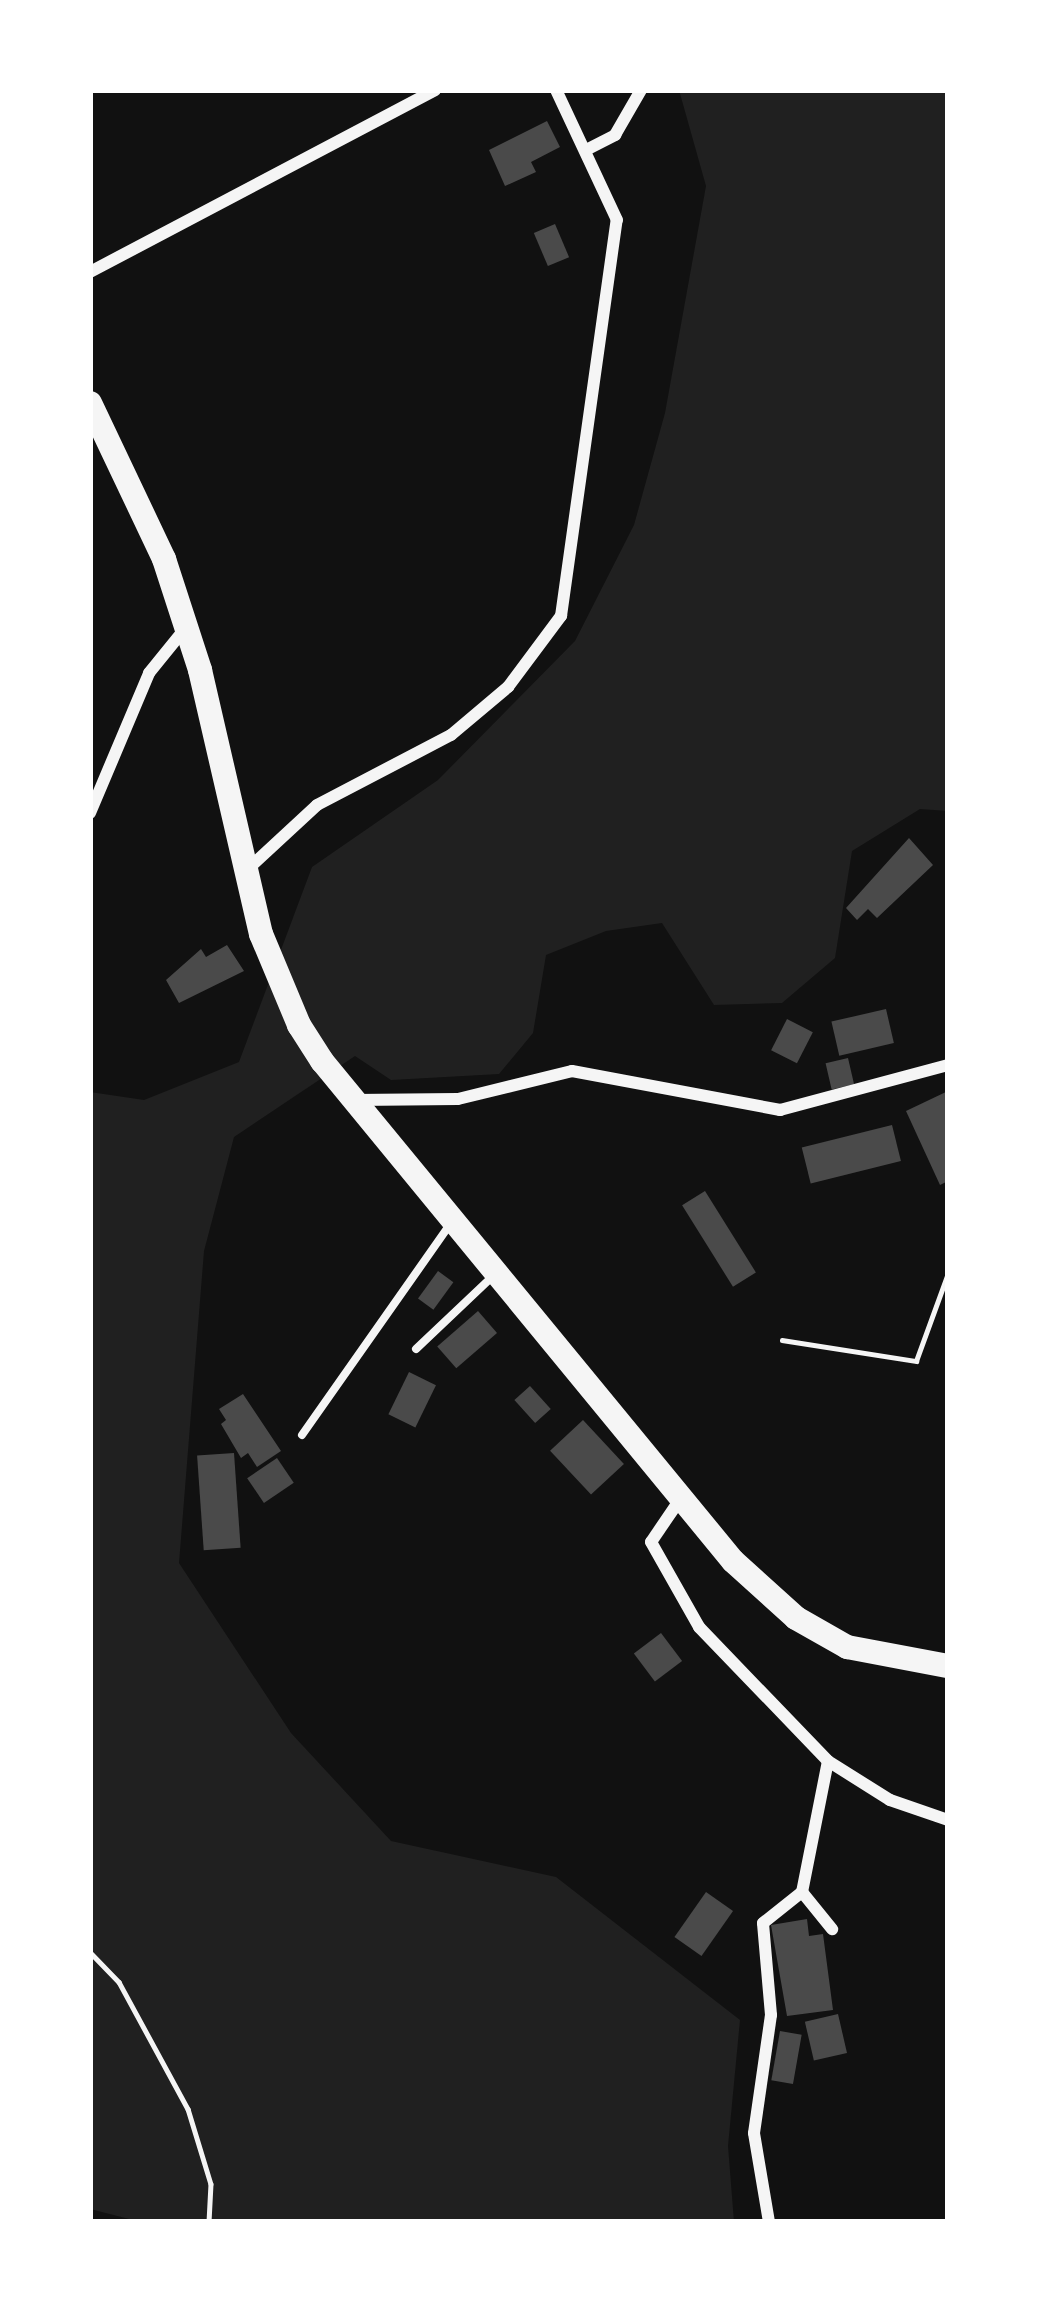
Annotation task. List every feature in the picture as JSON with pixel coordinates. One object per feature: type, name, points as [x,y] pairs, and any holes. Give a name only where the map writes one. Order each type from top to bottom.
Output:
[{"type":"main road","points":[[90,403],[164,559],[244,874],[298,1025],[354,1100],[681,1498],[796,1618],[847,1647],[948,1666]]},
{"type":"street","points":[[90,272],[435,90]]},
{"type":"street","points":[[244,874],[317,805],[452,735],[508,687],[561,616],[616,238],[613,200],[556,90]]},
{"type":"street","points":[[586,150],[615,135],[641,90]]},
{"type":"street","points":[[90,813],[149,673],[185,629]]},
{"type":"street","points":[[354,1100],[458,1099],[572,1071],[780,1110],[948,1065]]},
{"type":"street","points":[[681,1498],[651,1543],[700,1627],[828,1761],[890,1800],[948,1820]]},
{"type":"street","points":[[769,2222],[754,2133],[771,2015],[763,1923],[802,1892],[828,1761]]},
{"type":"street","points":[[802,1892],[832,1929]]},
{"type":"lane","points":[[302,1435],[453,1220]]},
{"type":"lane","points":[[416,1349],[496,1272]]},
{"type":"path","points":[[782,1340],[916,1361],[948,1273]]},
{"type":"path","points":[[90,1952],[119,1982],[188,2109],[211,2184],[209,2222]]},
{"type":"shaded area","points":[[679,90],[948,90],[948,811],[920,809],[852,851],[835,958],[782,1003],[714,1005],[662,923],[606,931],[546,955],[533,1033],[499,1074],[391,1080],[355,1056],[234,1137],[204,1251],[179,1563],[291,1733],[391,1841],[556,1877],[740,2020],[728,2146],[734,2222],[141,2222],[90,2209],[90,1092],[144,1100],[239,1062],[312,867],[438,780],[575,641],[634,525],[665,413],[706,186]]},
{"type":"building","points":[[547,121],[560,147],[531,162],[536,172],[505,186],[489,150]]},
{"type":"building","points":[[555,224],[569,257],[548,266],[534,233]]},
{"type":"building","points":[[909,838],[933,865],[877,918],[868,909],[857,920],[846,908]]},
{"type":"building","points":[[227,945],[244,971],[179,1003],[166,980],[201,949],[206,957]]},
{"type":"building","points":[[886,1009],[894,1043],[839,1056],[831,1022]]},
{"type":"building","points":[[787,1019],[813,1032],[797,1063],[771,1050]]},
{"type":"building","points":[[848,1058],[854,1084],[832,1089],[826,1063]]},
{"type":"building","points":[[948,1091],[948,1181],[940,1185],[906,1111]]},
{"type":"building","points":[[892,1125],[901,1161],[811,1183],[802,1147]]},
{"type":"building","points":[[705,1191],[756,1272],[733,1287],[682,1205]]},
{"type":"building","points":[[438,1271],[453,1282],[433,1310],[418,1299]]},
{"type":"building","points":[[478,1311],[497,1333],[456,1368],[437,1346]]},
{"type":"building","points":[[409,1372],[436,1385],[415,1427],[388,1414]]},
{"type":"building","points":[[530,1386],[551,1409],[535,1423],[514,1400]]},
{"type":"building","points":[[243,1394],[281,1451],[257,1467],[248,1453],[241,1458],[221,1424],[226,1420],[219,1409]]},
{"type":"building","points":[[583,1420],[624,1464],[591,1495],[550,1451]]},
{"type":"building","points":[[234,1453],[241,1548],[204,1550],[197,1456]]},
{"type":"building","points":[[277,1458],[294,1483],[264,1503],[247,1478]]},
{"type":"building","points":[[661,1633],[682,1661],[655,1681],[634,1653]]},
{"type":"building","points":[[706,1892],[733,1911],[701,1956],[674,1937]]},
{"type":"building","points":[[807,1919],[809,1936],[823,1934],[833,2010],[787,2016],[771,1925]]},
{"type":"building","points":[[838,2014],[847,2053],[814,2061],[805,2022]]},
{"type":"building","points":[[780,2031],[802,2035],[793,2084],[771,2080]]}]
